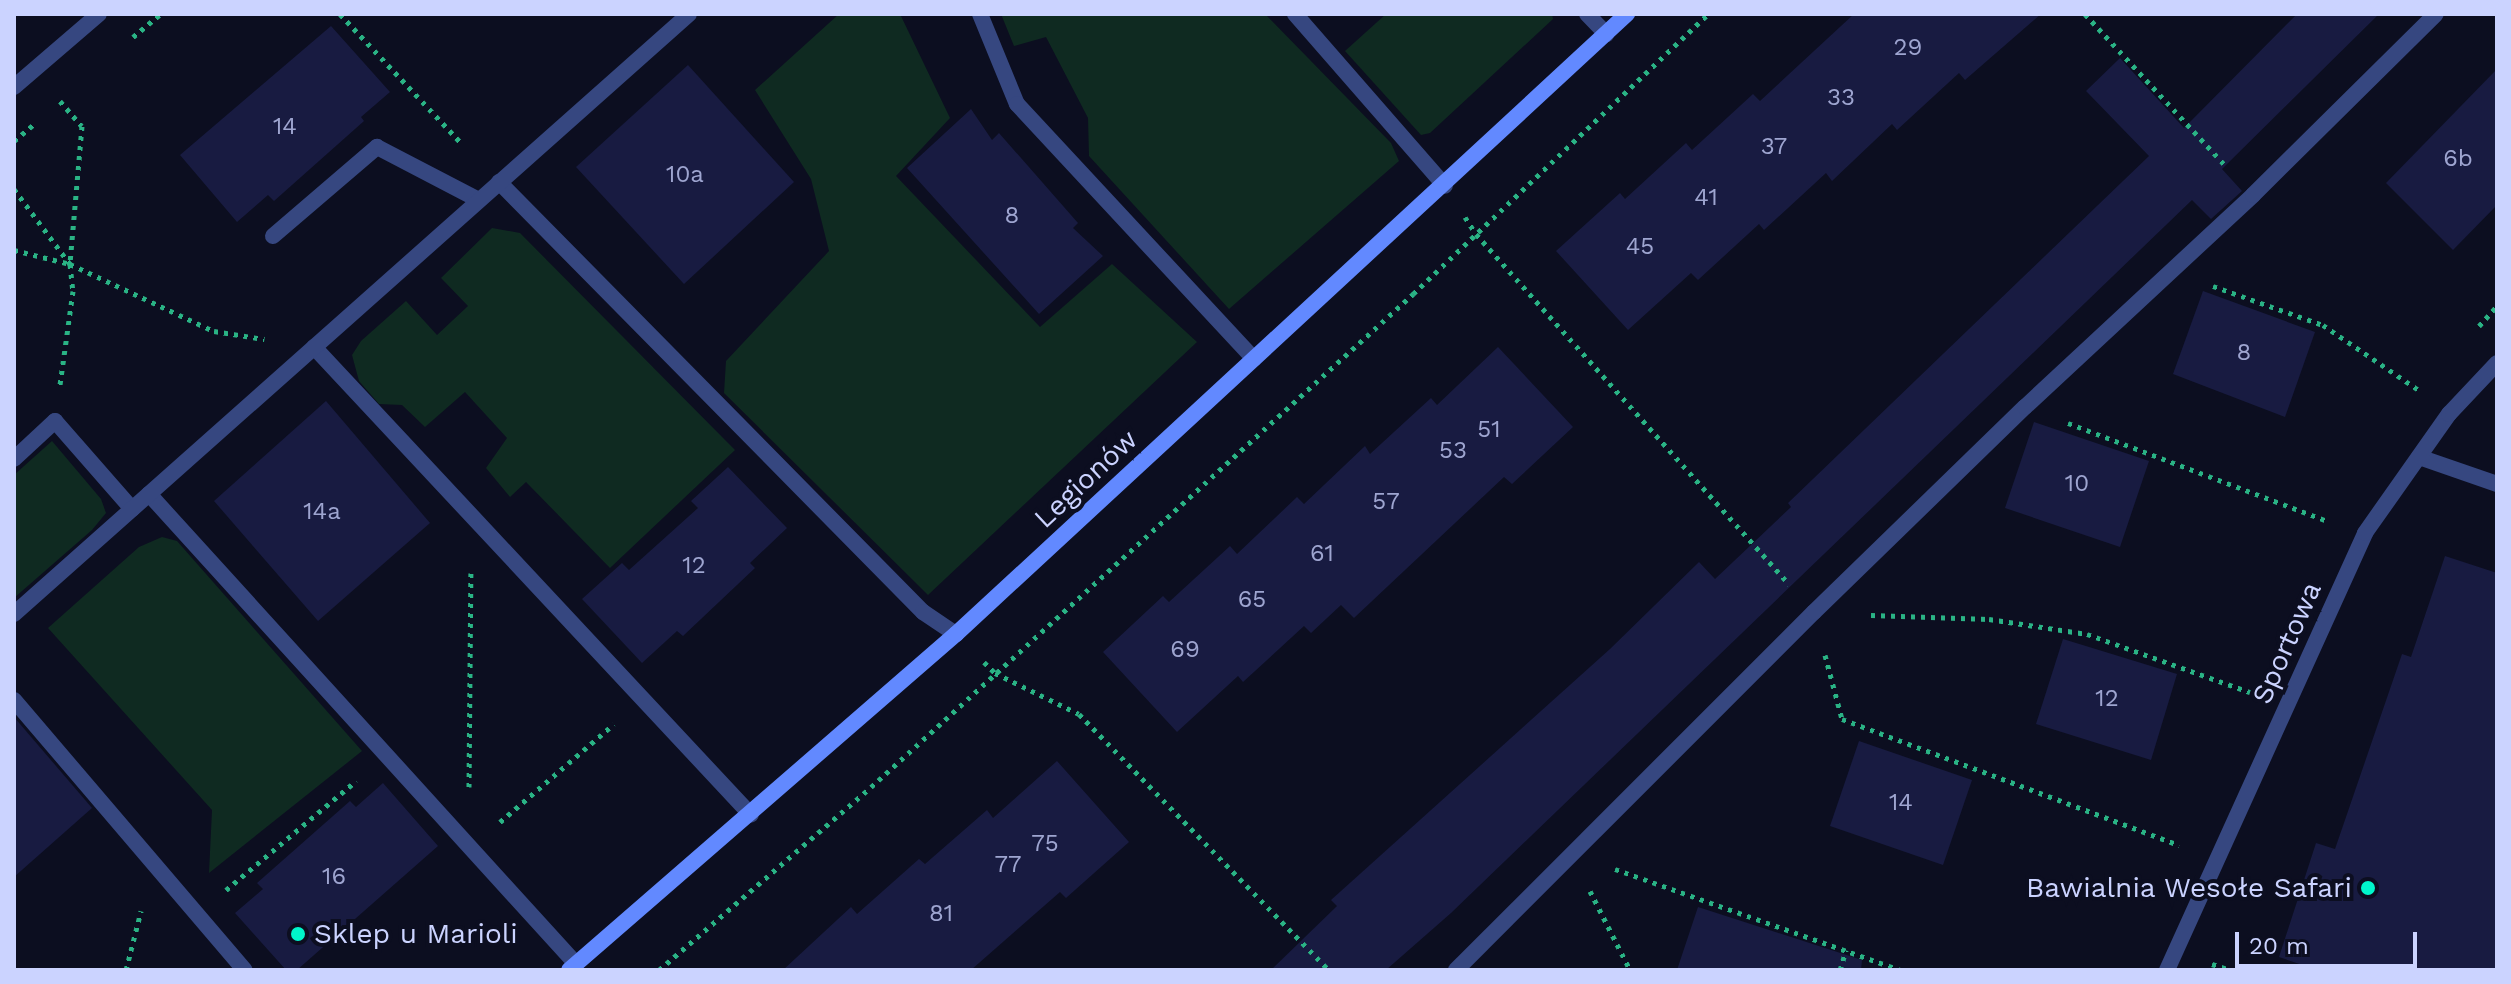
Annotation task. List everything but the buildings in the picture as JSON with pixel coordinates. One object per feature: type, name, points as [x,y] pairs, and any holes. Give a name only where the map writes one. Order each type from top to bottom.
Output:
[{"type":"street","points":[[14,87],[99,14]]},
{"type":"street","points":[[14,614],[689,14]]},
{"type":"street","points":[[980,14],[1017,104],[1254,359]]},
{"type":"street","points":[[1295,14],[1445,186]]},
{"type":"street","points":[[1587,14],[1606,34]]},
{"type":"street","name":"Legionów","points":[[572,967],[751,815],[956,634],[1445,186],[1627,14]]},
{"type":"street","points":[[1456,970],[1814,612],[2025,407],[2253,195],[2436,14]]},
{"type":"street","points":[[273,236],[377,147],[479,200]]},
{"type":"street","points":[[499,182],[923,612],[956,634]]},
{"type":"street","points":[[314,347],[751,815]]},
{"type":"street","name":"Sportowa","points":[[2167,970],[2365,533],[2449,414],[2497,363]]},
{"type":"street","points":[[14,459],[55,421],[132,509]]},
{"type":"street","points":[[2419,457],[2497,484]]},
{"type":"street","points":[[149,494],[469,848],[572,967]]},
{"type":"street","points":[[14,700],[245,970]]},
{"type":"path","points":[[340,14],[499,182]]},
{"type":"path","points":[[659,970],[871,787],[1476,234],[1708,14]]},
{"type":"path","points":[[2085,14],[2253,195]]},
{"type":"path","points":[[55,421],[73,291],[70,264],[82,126],[60,101]]},
{"type":"path","points":[[1445,186],[1476,234],[1814,612],[1842,719],[2181,846]]},
{"type":"path","points":[[14,189],[70,264]]},
{"type":"path","points":[[14,250],[70,264],[214,331],[314,347]]},
{"type":"path","points":[[2173,271],[2323,325],[2449,414]]},
{"type":"path","points":[[2025,407],[2365,533]]},
{"type":"path","points":[[469,848],[471,569]]},
{"type":"path","points":[[1814,612],[1989,619],[2087,634],[2250,692]]},
{"type":"path","points":[[956,634],[995,673],[1079,714],[1329,970]]},
{"type":"path","points":[[469,848],[643,700]]},
{"type":"path","points":[[214,900],[386,756]]},
{"type":"path","points":[[1572,854],[1901,970]]},
{"type":"path","points":[[1572,854],[1630,970]]},
{"type":"path","points":[[126,970],[153,863]]},
{"type":"path","points":[[1840,970],[1846,950]]},
{"type":"green space","points":[[839,14],[900,14],[950,118],[896,176],[1040,327],[1112,264],[1197,342],[928,595],[724,393],[726,361],[829,251],[811,179],[755,90]]},
{"type":"green space","points":[[1001,14],[1266,15],[1391,143],[1399,161],[1229,309],[1089,156],[1088,118],[1046,37],[1014,46]]},
{"type":"green space","points":[[1386,14],[1552,14],[1553,19],[1430,133],[1421,135],[1345,51]]},
{"type":"green space","points":[[492,228],[520,233],[735,450],[610,568],[526,482],[510,497],[486,468],[507,438],[465,392],[425,427],[402,405],[379,404],[359,381],[352,355],[361,341],[406,301],[437,335],[468,306],[441,278]]},
{"type":"green space","points":[[52,441],[101,499],[106,513],[92,530],[14,598],[14,475]]},
{"type":"green space","points":[[162,537],[177,541],[362,751],[209,873],[212,810],[48,628],[139,547]]},
{"type":"place","name":"Bawialnia Wesołe Safari","points":[[2368,888]]},
{"type":"place","name":"Sklep u Marioli","points":[[298,934]]}]
